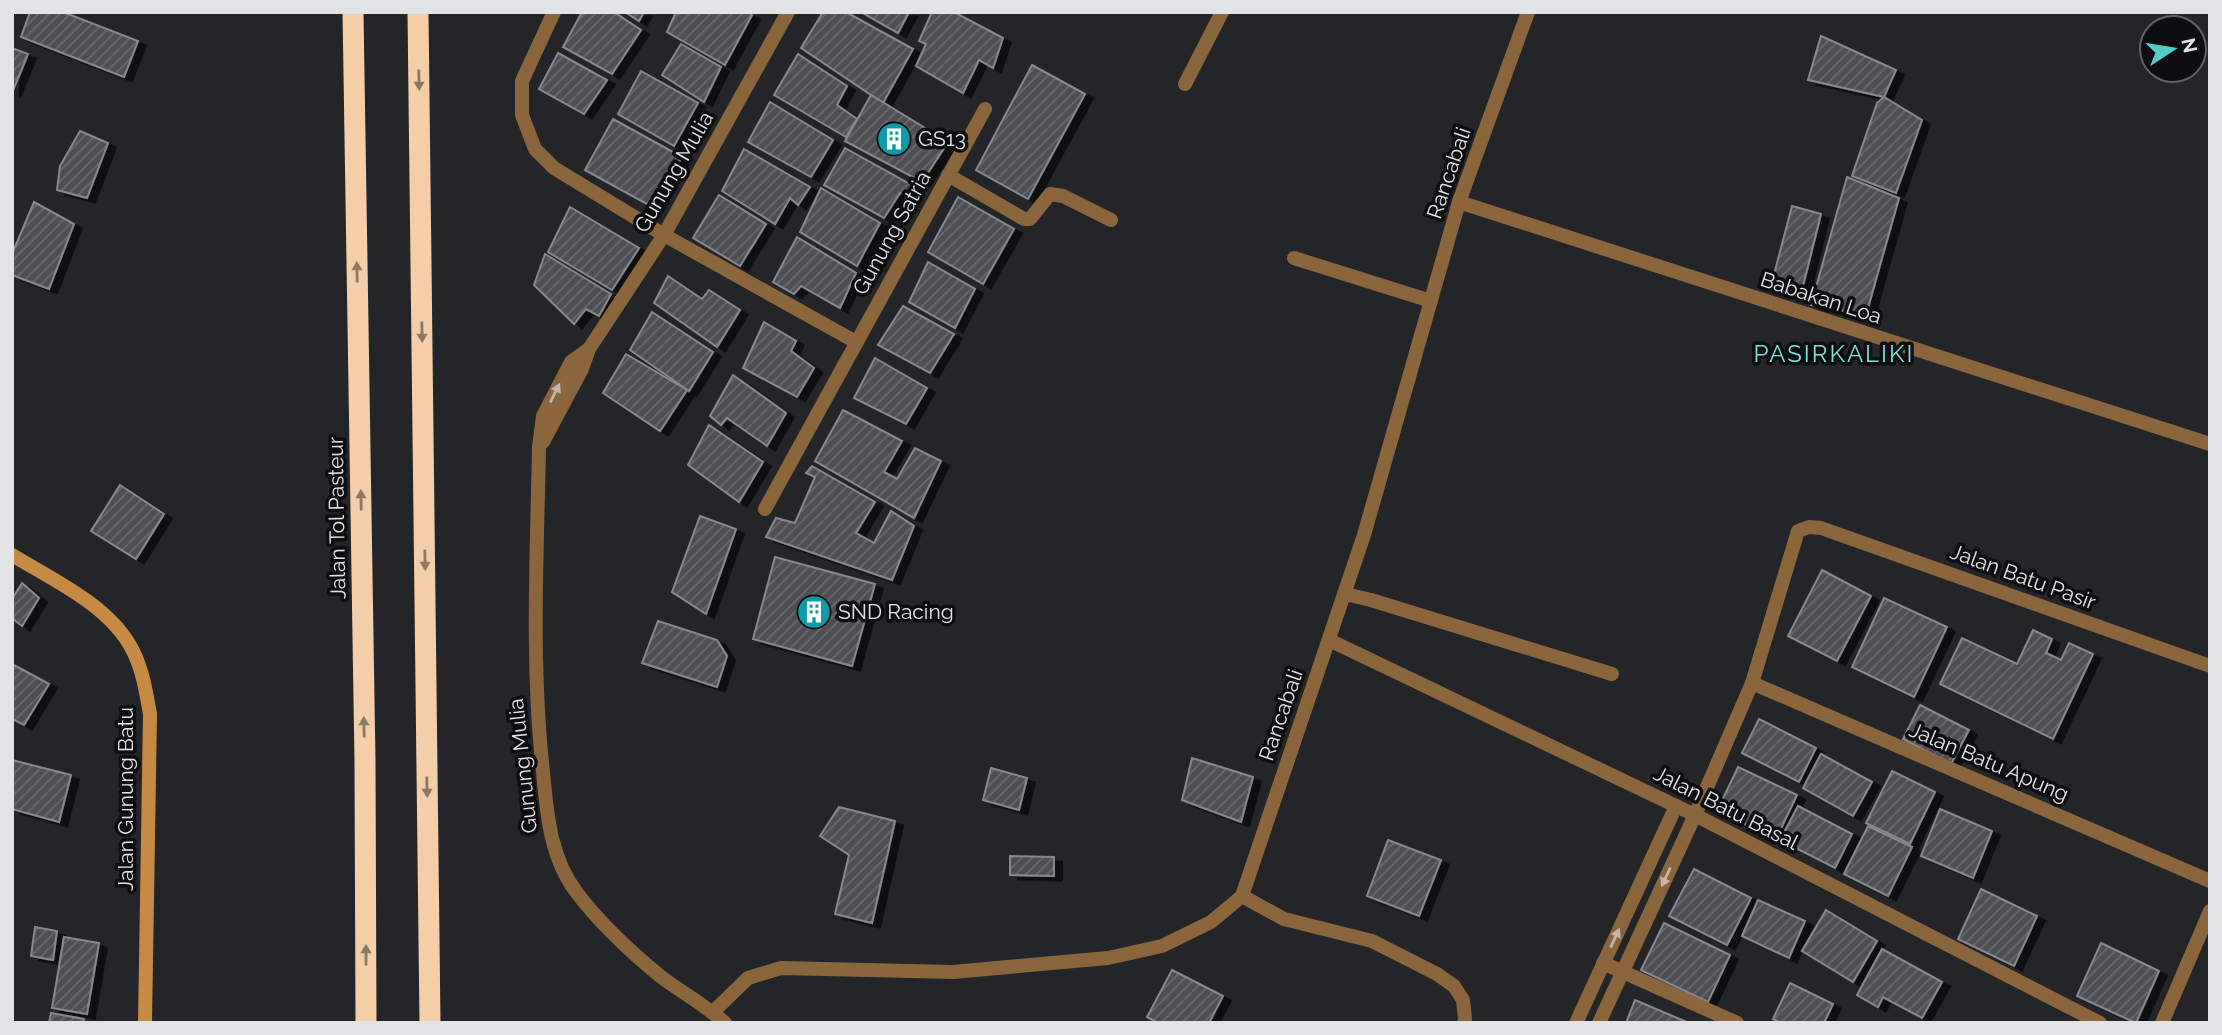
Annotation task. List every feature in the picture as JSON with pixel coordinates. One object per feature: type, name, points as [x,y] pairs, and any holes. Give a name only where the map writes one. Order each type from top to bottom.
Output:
[{"type":"highway","name":"Jalan Tol Pasteur","points":[[354,12],[366,1023]]},
{"type":"highway","points":[[418,12],[430,1023]]},
{"type":"main road","name":"Jalan Gunung Batu","points":[[12,555],[87,601],[114,625],[132,650],[144,681],[150,714],[145,1023]]},
{"type":"street","points":[[554,12],[522,81],[522,115],[535,149],[554,168],[664,234],[856,342]]},
{"type":"street","name":"Gunung Mulia","points":[[725,1023],[658,974],[627,946],[576,892],[556,855],[549,829],[538,727],[535,637],[539,447],[543,416],[571,362],[589,349],[664,234],[788,12]]},
{"type":"street","points":[[1185,84],[1222,12]]},
{"type":"street","name":"Rancabali","points":[[713,1012],[748,978],[781,968],[953,972],[1108,958],[1162,946],[1212,922],[1241,896],[1364,535],[1459,202],[1528,12]]},
{"type":"street","name":"Gunung Satria","points":[[765,509],[985,108]]},
{"type":"street","points":[[948,175],[1024,219],[1030,219],[1050,194],[1063,196],[1111,220]]},
{"type":"street","name":"Babakan Loa","points":[[1459,202],[2210,444]]},
{"type":"street","points":[[1294,258],[1431,301]]},
{"type":"street","name":"Jalan Batu Pasir","points":[[1752,683],[1798,531],[1809,527],[1821,528],[2210,666]]},
{"type":"street","points":[[1345,594],[1612,674]]},
{"type":"street","name":"Jalan Batu Basal","points":[[1329,640],[1695,815],[2100,1023]]},
{"type":"street","points":[[1599,1023],[1695,815],[1752,683]]},
{"type":"street","name":"Jalan Batu Apung","points":[[1752,683],[2210,881]]},
{"type":"street","points":[[1576,1023],[1676,806]]},
{"type":"street","points":[[1241,896],[1284,919],[1372,941],[1437,974],[1454,986],[1463,1000],[1464,1023]]},
{"type":"street","points":[[2162,1023],[2210,911]]},
{"type":"street","points":[[1603,963],[1737,1023]]},
{"type":"building","points":[[30,12],[63,12],[138,41],[124,77],[21,37]]},
{"type":"building","points":[[582,12],[614,12],[641,30],[612,74],[563,47]]},
{"type":"building","points":[[625,12],[644,12],[639,21]]},
{"type":"building","points":[[676,12],[747,12],[752,15],[725,65],[667,32]]},
{"type":"building","points":[[823,12],[846,12],[913,49],[883,103],[801,48]]},
{"type":"building","points":[[861,12],[909,12],[898,33]]},
{"type":"building","points":[[932,12],[954,12],[1003,38],[993,68],[979,60],[963,93],[916,66],[926,44],[919,41]]},
{"type":"building","points":[[1821,36],[1896,70],[1884,97],[1808,80]]},
{"type":"building","points":[[681,44],[721,67],[704,102],[662,75]]},
{"type":"building","points":[[12,48],[28,54],[12,93]]},
{"type":"building","points":[[558,53],[607,80],[584,114],[539,89]]},
{"type":"building","points":[[798,54],[847,86],[837,105],[857,119],[846,137],[774,95]]},
{"type":"building","points":[[1032,65],[1085,94],[1028,199],[976,170]]},
{"type":"building","points":[[641,71],[698,103],[674,146],[618,114]]},
{"type":"building","name":"GS13","points":[[871,95],[948,142],[922,182],[845,141]]},
{"type":"building","points":[[1884,97],[1922,120],[1896,193],[1852,176],[1877,103]]},
{"type":"building","points":[[770,102],[833,140],[811,177],[748,142]]},
{"type":"building","points":[[613,119],[682,157],[654,208],[585,170]]},
{"type":"building","points":[[80,131],[108,143],[87,198],[57,190],[60,166]]},
{"type":"building","points":[[845,148],[915,187],[909,198],[900,193],[884,218],[824,185]]},
{"type":"building","points":[[744,149],[810,187],[798,205],[790,198],[775,224],[722,191]]},
{"type":"building","points":[[1847,177],[1899,198],[1866,315],[1811,305]]},
{"type":"building","points":[[821,188],[880,223],[857,266],[800,232]]},
{"type":"building","points":[[719,195],[766,224],[740,266],[693,238]]},
{"type":"building","points":[[958,197],[1014,229],[983,284],[928,252]]},
{"type":"building","points":[[34,202],[74,224],[49,289],[12,275],[12,254]]},
{"type":"building","points":[[1792,206],[1821,214],[1801,294],[1771,286]]},
{"type":"building","points":[[570,207],[639,248],[612,290],[548,252]]},
{"type":"building","points":[[797,237],[856,273],[840,308],[801,286],[794,294],[773,282]]},
{"type":"building","points":[[545,254],[611,294],[599,316],[586,309],[574,324],[534,285]]},
{"type":"building","points":[[928,262],[975,289],[955,328],[909,302]]},
{"type":"building","points":[[668,276],[702,299],[709,290],[740,310],[717,347],[654,303]]},
{"type":"building","points":[[903,306],[954,334],[930,373],[878,345]]},
{"type":"building","points":[[652,312],[713,352],[689,391],[630,350]]},
{"type":"building","points":[[764,322],[796,341],[791,351],[814,368],[797,397],[743,368]]},
{"type":"building","points":[[626,354],[687,390],[660,431],[603,393]]},
{"type":"building","points":[[875,358],[927,388],[906,424],[854,398]]},
{"type":"building","points":[[733,375],[786,413],[767,446],[727,418],[721,425],[710,416]]},
{"type":"building","points":[[843,410],[902,441],[884,472],[897,479],[915,448],[941,461],[914,518],[815,461]]},
{"type":"building","points":[[709,425],[763,462],[739,502],[688,465]]},
{"type":"building","points":[[812,466],[875,502],[856,533],[874,543],[891,511],[914,526],[892,580],[766,537],[776,518],[795,523],[815,477],[806,473]]},
{"type":"building","points":[[120,485],[164,514],[136,559],[91,531]]},
{"type":"building","points":[[700,516],[736,529],[706,614],[672,592]]},
{"type":"building","name":"SND Racing","points":[[775,557],[875,584],[852,666],[753,639]]},
{"type":"building","points":[[1822,570],[1871,596],[1837,661],[1788,636]]},
{"type":"building","points":[[22,583],[39,598],[22,626],[12,618],[12,599]]},
{"type":"building","points":[[1884,598],[1947,627],[1914,697],[1852,667]]},
{"type":"building","points":[[658,621],[717,640],[727,656],[717,687],[642,663]]},
{"type":"building","points":[[2033,630],[2052,639],[2046,653],[2061,660],[2069,643],[2093,654],[2053,739],[1940,684],[1962,638],[2017,664]]},
{"type":"building","points":[[12,664],[49,684],[24,725],[12,719]]},
{"type":"building","points":[[1920,705],[1969,730],[1951,764],[1903,739]]},
{"type":"building","points":[[1759,719],[1816,748],[1799,782],[1742,753]]},
{"type":"building","points":[[1821,754],[1872,782],[1853,816],[1803,788]]},
{"type":"building","points":[[1192,758],[1253,777],[1241,822],[1182,800]]},
{"type":"building","points":[[12,760],[71,775],[59,822],[12,809]]},
{"type":"building","points":[[1738,767],[1797,795],[1776,839],[1717,811]]},
{"type":"building","points":[[991,768],[1027,778],[1019,810],[983,800]]},
{"type":"building","points":[[1892,771],[1935,792],[1910,844],[1866,823]]},
{"type":"building","points":[[1798,806],[1852,834],[1835,868],[1780,840]]},
{"type":"building","points":[[839,807],[895,821],[872,923],[835,914],[849,855],[820,836]]},
{"type":"building","points":[[1940,809],[1992,831],[1973,878],[1921,856]]},
{"type":"building","points":[[1868,826],[1912,847],[1888,896],[1844,874]]},
{"type":"building","points":[[1388,840],[1441,860],[1419,916],[1367,896]]},
{"type":"building","points":[[1010,856],[1054,857],[1054,876],[1010,875]]},
{"type":"building","points":[[1694,869],[1751,898],[1727,945],[1669,916]]},
{"type":"building","points":[[1981,889],[2037,916],[2014,966],[1958,939]]},
{"type":"building","points":[[1758,900],[1805,921],[1789,958],[1742,936]]},
{"type":"building","points":[[1826,910],[1877,941],[1853,982],[1802,951]]},
{"type":"building","points":[[1664,923],[1730,955],[1708,1002],[1641,970]]},
{"type":"building","points":[[35,927],[57,931],[53,960],[31,956]]},
{"type":"building","points":[[64,937],[99,943],[87,1014],[52,1008]]},
{"type":"building","points":[[2101,943],[2159,971],[2136,1023],[2077,996]]},
{"type":"building","points":[[1882,949],[1942,982],[1922,1018],[1883,997],[1878,1007],[1857,995]]},
{"type":"building","points":[[1172,970],[1223,996],[1209,1023],[1158,1023],[1147,1017]]},
{"type":"building","points":[[1790,983],[1833,1004],[1824,1023],[1781,1023],[1773,1019]]},
{"type":"building","points":[[1635,1000],[1689,1023],[1626,1023]]},
{"type":"building","points":[[51,1013],[84,1019],[83,1023],[49,1023]]},
{"type":"place","name":"GS13","points":[[894,139]]},
{"type":"place","name":"SND Racing","points":[[814,612]]},
{"type":"district","name":"PASIRKALIKI","points":[[1834,354]]}]
